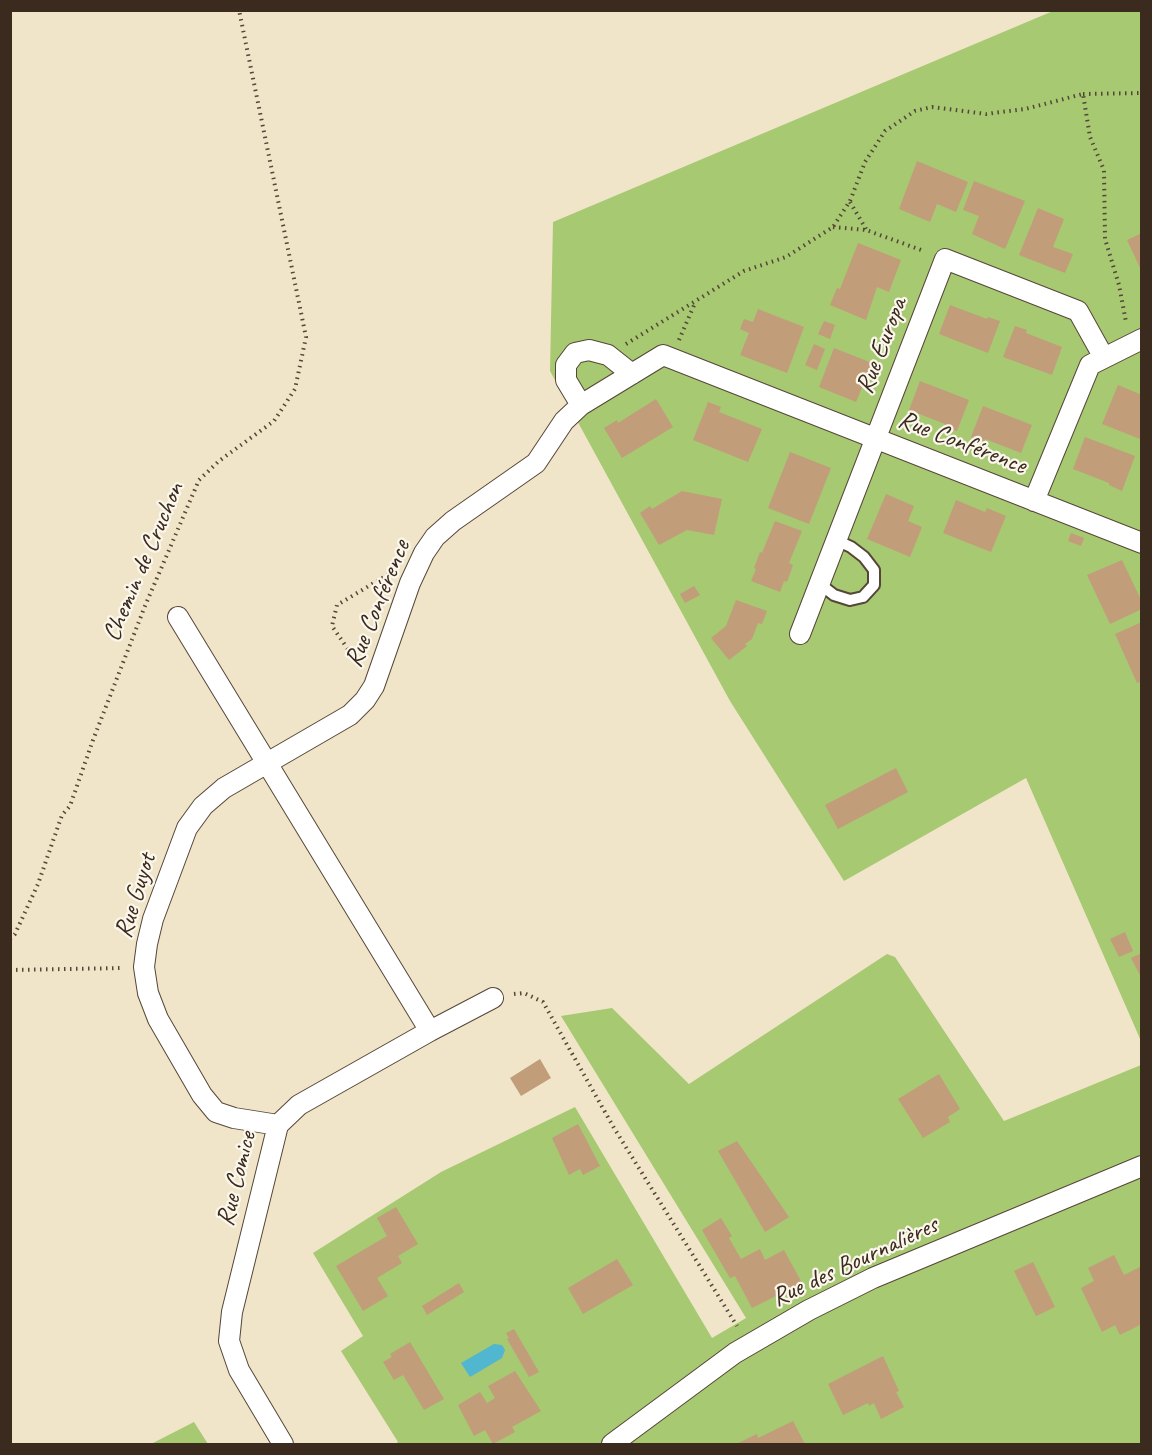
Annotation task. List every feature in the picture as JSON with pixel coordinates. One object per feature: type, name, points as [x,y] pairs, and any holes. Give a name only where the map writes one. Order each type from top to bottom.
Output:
[{"type":"street","points":[[945,260],[1077,311],[1103,356]]},
{"type":"street","name":"Rue Europa","points":[[800,634],[874,438],[945,260]]},
{"type":"street","points":[[1034,501],[1090,365],[1103,356],[1136,341]]},
{"type":"street","points":[[581,405],[566,380],[566,365],[574,353],[589,350],[608,355],[632,374]]},
{"type":"street","name":"Rue Conférence","points":[[267,762],[350,715],[365,700],[374,686],[410,583],[424,553],[435,537],[453,521],[536,463],[564,422],[581,405],[663,355],[1142,543]]},
{"type":"street","points":[[178,617],[430,1031]]},
{"type":"street","name":"Rue Guyot","points":[[267,762],[224,788],[203,806],[188,828],[153,919],[144,967],[148,993],[158,1019],[216,1112],[234,1118],[278,1125]]},
{"type":"street","name":"Rue Comice","points":[[283,1444],[239,1370],[229,1341],[232,1312],[278,1125],[299,1105],[493,998]]},
{"type":"street","name":"Rue des Bournalières","points":[[612,1444],[749,1344],[809,1310],[873,1278],[1142,1166]]},
{"type":"lane","points":[[821,579],[825,588],[834,595],[850,600],[863,597],[873,585],[874,570],[864,557],[851,547],[836,540]]},
{"type":"path","name":"Chemin de Cruchon","points":[[10,939],[15,934],[38,884],[62,815],[70,806],[145,606],[199,480],[219,461],[274,421],[295,389],[306,337],[239,10]]},
{"type":"path","points":[[608,355],[744,271],[786,257],[832,227],[850,201],[865,162],[885,131],[915,111],[932,107],[986,114],[1025,109],[1083,94],[1142,93]]},
{"type":"path","points":[[1083,94],[1090,137],[1104,170],[1105,239],[1136,341]]},
{"type":"path","points":[[850,201],[866,230]]},
{"type":"path","points":[[832,227],[866,230],[945,260]]},
{"type":"path","points":[[671,358],[695,302]]},
{"type":"path","points":[[374,686],[332,626],[337,605],[424,553]]},
{"type":"path","points":[[10,970],[144,967]]},
{"type":"path","points":[[493,998],[524,993],[543,1002],[614,1128],[749,1344]]},
{"type":"green space","points":[[1053,11],[1141,11],[1141,1041],[1026,778],[844,881],[730,701],[550,371],[553,222]]},
{"type":"green space","points":[[887,954],[895,957],[1004,1121],[1141,1065],[1141,1444],[395,1444],[398,1442],[341,1351],[363,1336],[313,1253],[441,1172],[575,1107],[712,1338],[746,1318],[561,1016],[612,1008],[689,1084]]},
{"type":"green space","points":[[194,1422],[208,1444],[151,1444]]},
{"type":"water","points":[[494,1344],[502,1345],[505,1350],[502,1358],[470,1377],[461,1363]]},
{"type":"building","points":[[917,161],[968,182],[956,212],[937,204],[930,222],[899,209]]},
{"type":"building","points":[[974,181],[1025,201],[1005,249],[972,234],[979,216],[963,210]]},
{"type":"building","points":[[1038,208],[1064,219],[1053,247],[1073,254],[1065,273],[1019,255]]},
{"type":"building","points":[[1142,233],[1142,272],[1127,240]]},
{"type":"building","points":[[858,243],[901,260],[889,292],[877,287],[866,320],[830,305],[837,288],[840,289]]},
{"type":"building","points":[[950,305],[987,319],[988,317],[1000,321],[988,353],[939,334]]},
{"type":"building","points":[[758,309],[804,327],[787,373],[740,355],[749,333],[740,329],[744,319],[753,322]]},
{"type":"building","points":[[824,321],[835,325],[830,339],[818,334]]},
{"type":"building","points":[[1015,326],[1027,330],[1026,333],[1062,347],[1052,375],[1003,357]]},
{"type":"building","points":[[814,344],[825,349],[817,370],[805,365]]},
{"type":"building","points":[[834,348],[872,363],[856,402],[819,387]]},
{"type":"building","points":[[920,381],[969,400],[957,431],[909,410]]},
{"type":"building","points":[[1118,385],[1142,395],[1142,435],[1140,439],[1102,424]]},
{"type":"building","points":[[656,399],[673,427],[622,458],[604,428],[617,420],[618,423]]},
{"type":"building","points":[[708,402],[721,407],[719,412],[762,429],[748,462],[693,440]]},
{"type":"building","points":[[983,406],[1032,425],[1021,453],[985,439],[984,442],[971,437]]},
{"type":"building","points":[[1085,437],[1135,456],[1122,491],[1109,483],[1073,469]]},
{"type":"building","points":[[790,452],[831,468],[809,524],[768,508]]},
{"type":"building","points":[[682,491],[722,499],[714,535],[687,530],[659,545],[640,513],[650,506],[652,509]]},
{"type":"building","points":[[886,494],[914,506],[908,521],[922,527],[910,557],[867,539]]},
{"type":"building","points":[[956,500],[985,512],[987,508],[1006,516],[991,552],[943,533]]},
{"type":"building","points":[[775,521],[802,531],[789,563],[793,565],[787,582],[784,581],[780,592],[751,581],[760,552],[762,553]]},
{"type":"building","points":[[1071,533],[1084,538],[1081,546],[1068,541]]},
{"type":"building","points":[[1122,560],[1142,602],[1142,609],[1110,624],[1087,575]]},
{"type":"building","points":[[694,586],[700,595],[685,603],[680,594]]},
{"type":"building","points":[[736,600],[767,611],[762,624],[758,623],[752,639],[745,644],[747,646],[729,660],[711,638],[726,626]]},
{"type":"building","points":[[1142,622],[1142,681],[1137,683],[1115,634]]},
{"type":"building","points":[[896,768],[908,792],[838,829],[825,805]]},
{"type":"building","points":[[1125,932],[1133,951],[1119,957],[1110,939]]},
{"type":"building","points":[[1142,953],[1142,979],[1131,958]]},
{"type":"building","points":[[540,1059],[551,1078],[521,1096],[510,1078]]},
{"type":"building","points":[[939,1074],[960,1109],[948,1117],[950,1122],[923,1138],[898,1099]]},
{"type":"building","points":[[578,1124],[600,1166],[583,1175],[580,1169],[569,1175],[552,1138]]},
{"type":"building","points":[[737,1141],[789,1217],[765,1232],[718,1151]]},
{"type":"building","points":[[396,1207],[418,1244],[398,1256],[402,1263],[377,1278],[388,1296],[363,1311],[336,1266],[387,1236],[377,1218]]},
{"type":"building","points":[[721,1218],[732,1236],[729,1238],[741,1259],[760,1249],[765,1260],[784,1250],[802,1283],[752,1308],[735,1276],[730,1278],[702,1230]]},
{"type":"building","points":[[1114,1255],[1124,1275],[1142,1266],[1142,1324],[1120,1335],[1115,1325],[1102,1332],[1081,1288],[1094,1281],[1088,1268]]},
{"type":"building","points":[[617,1259],[633,1285],[583,1314],[568,1288]]},
{"type":"building","points":[[1033,1262],[1055,1307],[1036,1316],[1014,1271]]},
{"type":"building","points":[[459,1283],[464,1292],[427,1315],[422,1306]]},
{"type":"building","points":[[514,1329],[539,1372],[529,1377],[507,1339],[509,1338],[506,1333]]},
{"type":"building","points":[[410,1342],[444,1399],[424,1410],[403,1375],[394,1380],[383,1362],[392,1357],[390,1354]]},
{"type":"building","points":[[883,1356],[904,1407],[881,1419],[874,1403],[869,1406],[868,1403],[843,1415],[828,1384]]},
{"type":"building","points":[[515,1371],[541,1411],[512,1427],[515,1432],[493,1444],[485,1430],[474,1436],[458,1405],[480,1392],[487,1403],[495,1398],[488,1386]]},
{"type":"building","points":[[793,1421],[805,1444],[736,1444],[757,1434],[758,1438]]}]
